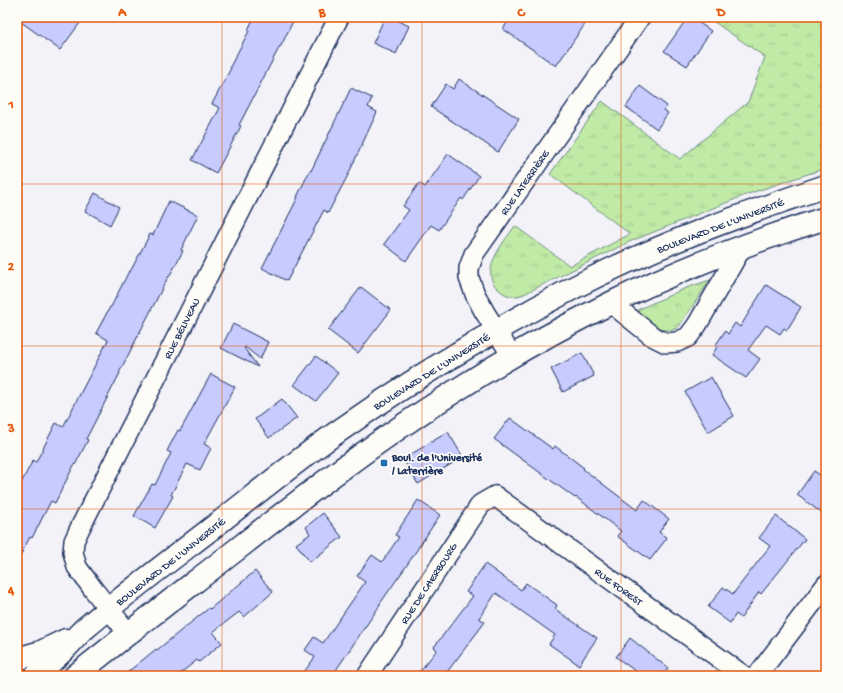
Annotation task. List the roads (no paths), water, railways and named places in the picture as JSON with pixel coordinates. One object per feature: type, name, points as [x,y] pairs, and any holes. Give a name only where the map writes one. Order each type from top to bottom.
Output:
[{"type":"main road","name":"BOULEVARD DE L'UNIVERSITÉ","points":[[81,632],[238,508],[335,434],[403,388],[496,330],[574,288],[643,255],[711,227],[826,186]]},
{"type":"main road","points":[[75,676],[128,633],[345,466],[450,394],[512,356],[582,317],[655,283],[742,247],[826,218]]},
{"type":"main road","points":[[17,659],[41,652],[81,632]]},
{"type":"main road","points":[[36,676],[81,632]]},
{"type":"main road","points":[[100,676],[110,648]]},
{"type":"street","name":"RUE BÉLIVEAU","points":[[128,633],[77,567],[72,552],[74,541],[339,17]]},
{"type":"street","name":"RUE LATERRIÈRE","points":[[512,356],[484,311],[469,278],[469,268],[474,254],[640,17]]},
{"type":"street","points":[[612,303],[652,336],[666,343],[677,342],[688,337],[697,324],[742,247]]},
{"type":"street","name":"RUE DE CHERBOURG","points":[[367,676],[481,504],[495,496]]},
{"type":"street","name":"RUE FOREST","points":[[495,496],[744,676]]},
{"type":"street","points":[[757,676],[826,585]]},
{"type":"place","name":"Boul. de l'Université / Laterrière","points":[[384,463]]}]
